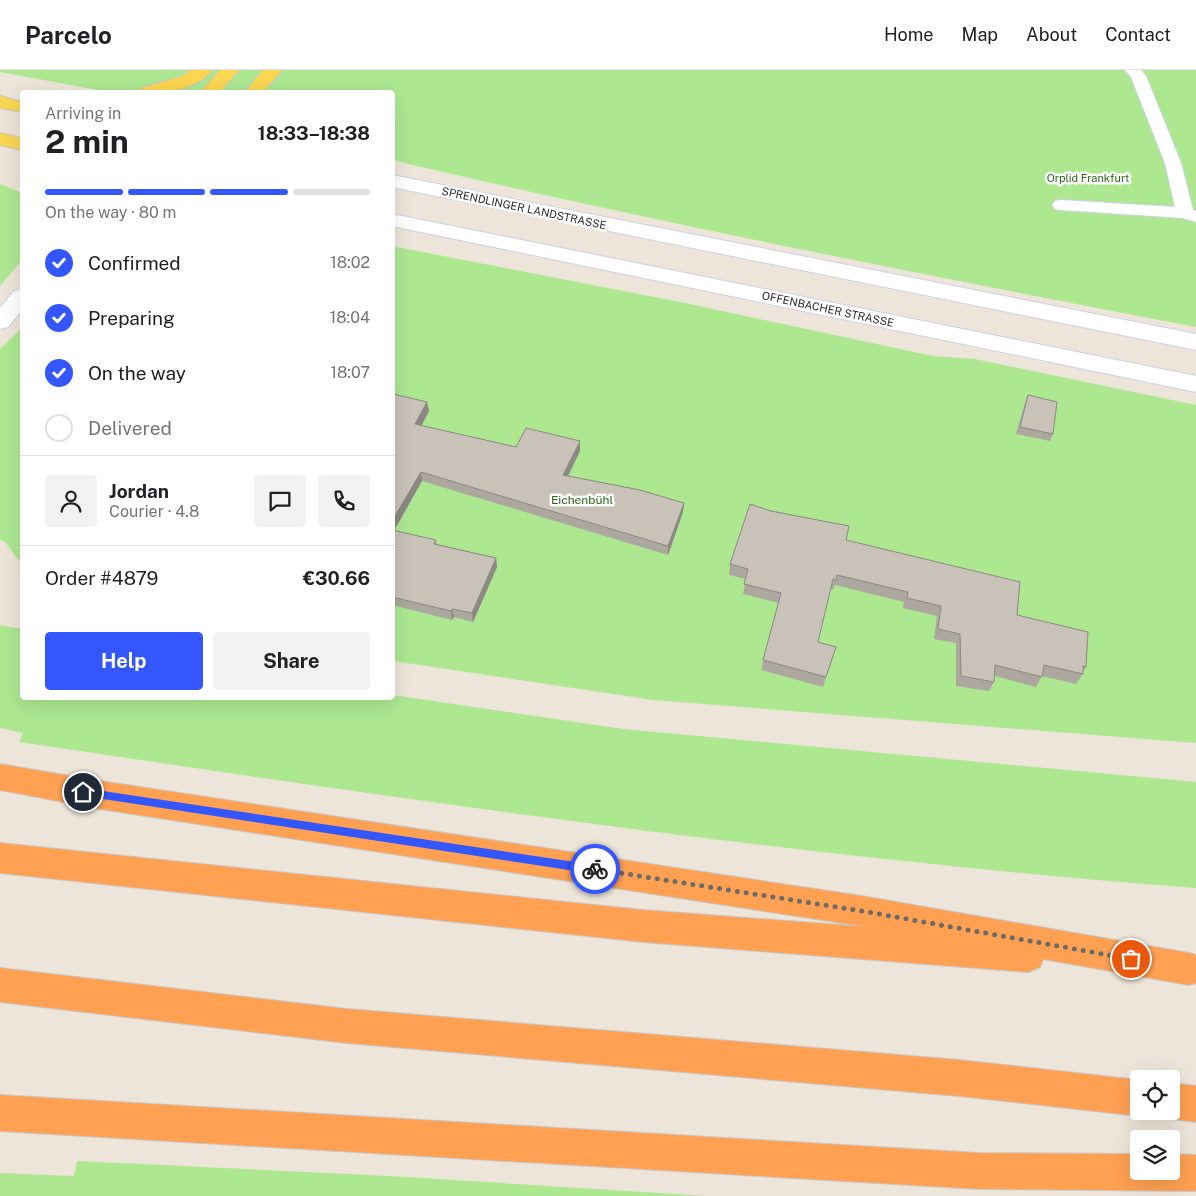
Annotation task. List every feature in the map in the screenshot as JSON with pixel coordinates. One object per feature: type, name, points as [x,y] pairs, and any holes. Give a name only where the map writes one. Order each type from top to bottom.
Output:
[{"type":"highway","points":[[0,777],[100,795],[862,911],[1192,969]]},
{"type":"highway","points":[[0,858],[643,926],[1192,969]]},
{"type":"highway","points":[[0,985],[347,1026],[959,1078],[1130,1097]]},
{"type":"highway","points":[[1180,1102],[1196,1104]]},
{"type":"highway","points":[[0,1113],[979,1171],[1196,1173]]},
{"type":"main road","points":[[155,90],[188,80],[203,70]]},
{"type":"main road","points":[[212,90],[230,70]]},
{"type":"main road","points":[[0,102],[20,107]]},
{"type":"main road","points":[[0,139],[20,144]]},
{"type":"main road","name":"SPRENDLINGER LANDSTRASSE","points":[[395,182],[1196,342]]},
{"type":"main road","name":"OFFENBACHER STRASSE","points":[[395,221],[1196,384]]},
{"type":"main road","points":[[0,322],[20,298]]},
{"type":"lane","points":[[1061,205],[1190,215],[1173,163],[1138,76],[1133,70]]},
{"type":"green space","name":"Orplid Frankfurt","points":[[0,70],[1196,70],[1196,327],[698,228],[400,162],[395,160],[395,90],[98,90],[0,72]]},
{"type":"green space","points":[[0,184],[20,192],[20,262],[0,286]]},
{"type":"green space","name":"Eichenbühl","points":[[395,247],[685,303],[933,356],[975,359],[1196,405],[1196,743],[653,700],[395,661]]},
{"type":"green space","points":[[20,330],[20,562],[6,543],[0,540],[0,349]]},
{"type":"green space","points":[[0,625],[20,629],[20,700],[395,700],[395,695],[623,729],[1196,782],[1196,888],[900,861],[606,826],[19,742],[23,733],[0,728]]},
{"type":"green space","points":[[77,1161],[390,1176],[707,1196],[0,1196],[0,1173],[74,1176]]},
{"type":"building","points":[[395,394],[427,402],[415,424],[516,447],[526,428],[580,441],[563,475],[640,490],[684,503],[668,546],[421,472],[395,516]]},
{"type":"building","points":[[1028,395],[1057,402],[1053,434],[1020,427]]},
{"type":"building","points":[[750,504],[771,511],[849,526],[846,540],[1020,582],[1017,615],[1088,632],[1086,667],[1083,666],[1083,674],[1044,665],[1042,677],[995,665],[994,682],[961,676],[960,634],[938,629],[941,606],[907,598],[908,592],[837,575],[836,580],[833,579],[818,642],[836,647],[826,677],[763,660],[781,593],[744,584],[748,569],[730,564]]},
{"type":"building","points":[[395,531],[436,540],[434,544],[496,558],[472,613],[452,609],[451,611],[395,598]]},
{"type":"way so far","points":[[595,869],[862,911],[1131,959]]},
{"type":"route","points":[[83,792],[595,869]]}]
